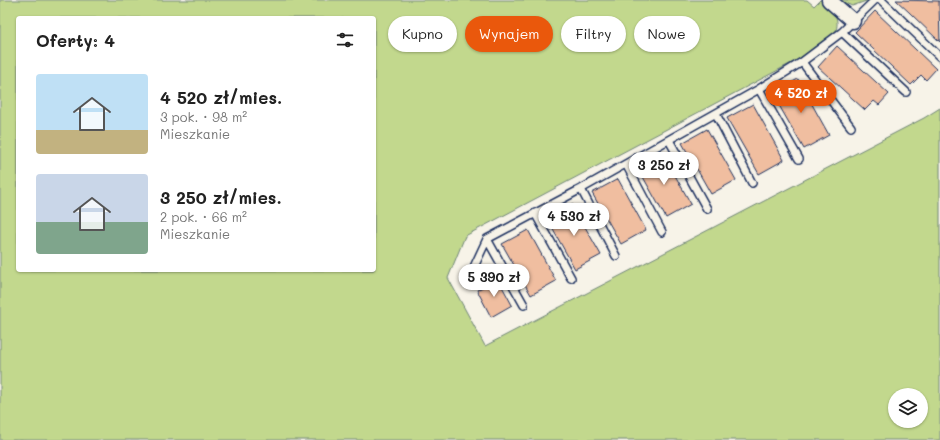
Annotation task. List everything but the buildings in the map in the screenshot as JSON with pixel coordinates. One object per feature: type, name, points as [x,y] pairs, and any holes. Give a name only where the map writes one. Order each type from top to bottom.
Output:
[{"type":"street","points":[[829,0],[853,21]]},
{"type":"lane","points":[[473,269],[487,239],[581,189],[759,89],[802,62],[842,32],[875,0]]},
{"type":"lane","points":[[881,0],[940,57]]},
{"type":"lane","points":[[842,32],[906,92]]},
{"type":"lane","points":[[802,62],[851,127]]},
{"type":"lane","points":[[759,89],[799,159]]},
{"type":"lane","points":[[716,114],[752,183]]},
{"type":"lane","points":[[669,140],[708,209]]},
{"type":"lane","points":[[626,164],[662,232]]},
{"type":"lane","points":[[581,189],[616,256]]},
{"type":"lane","points":[[535,213],[571,278]]},
{"type":"lane","points":[[487,239],[524,305]]},
{"type":"green space","points":[[0,0],[807,0],[814,6],[820,0],[824,0],[836,17],[836,31],[799,59],[465,236],[448,278],[485,346],[924,118],[940,108],[940,440],[0,440]]},
{"type":"green space","points":[[839,0],[869,0],[852,6]]}]
